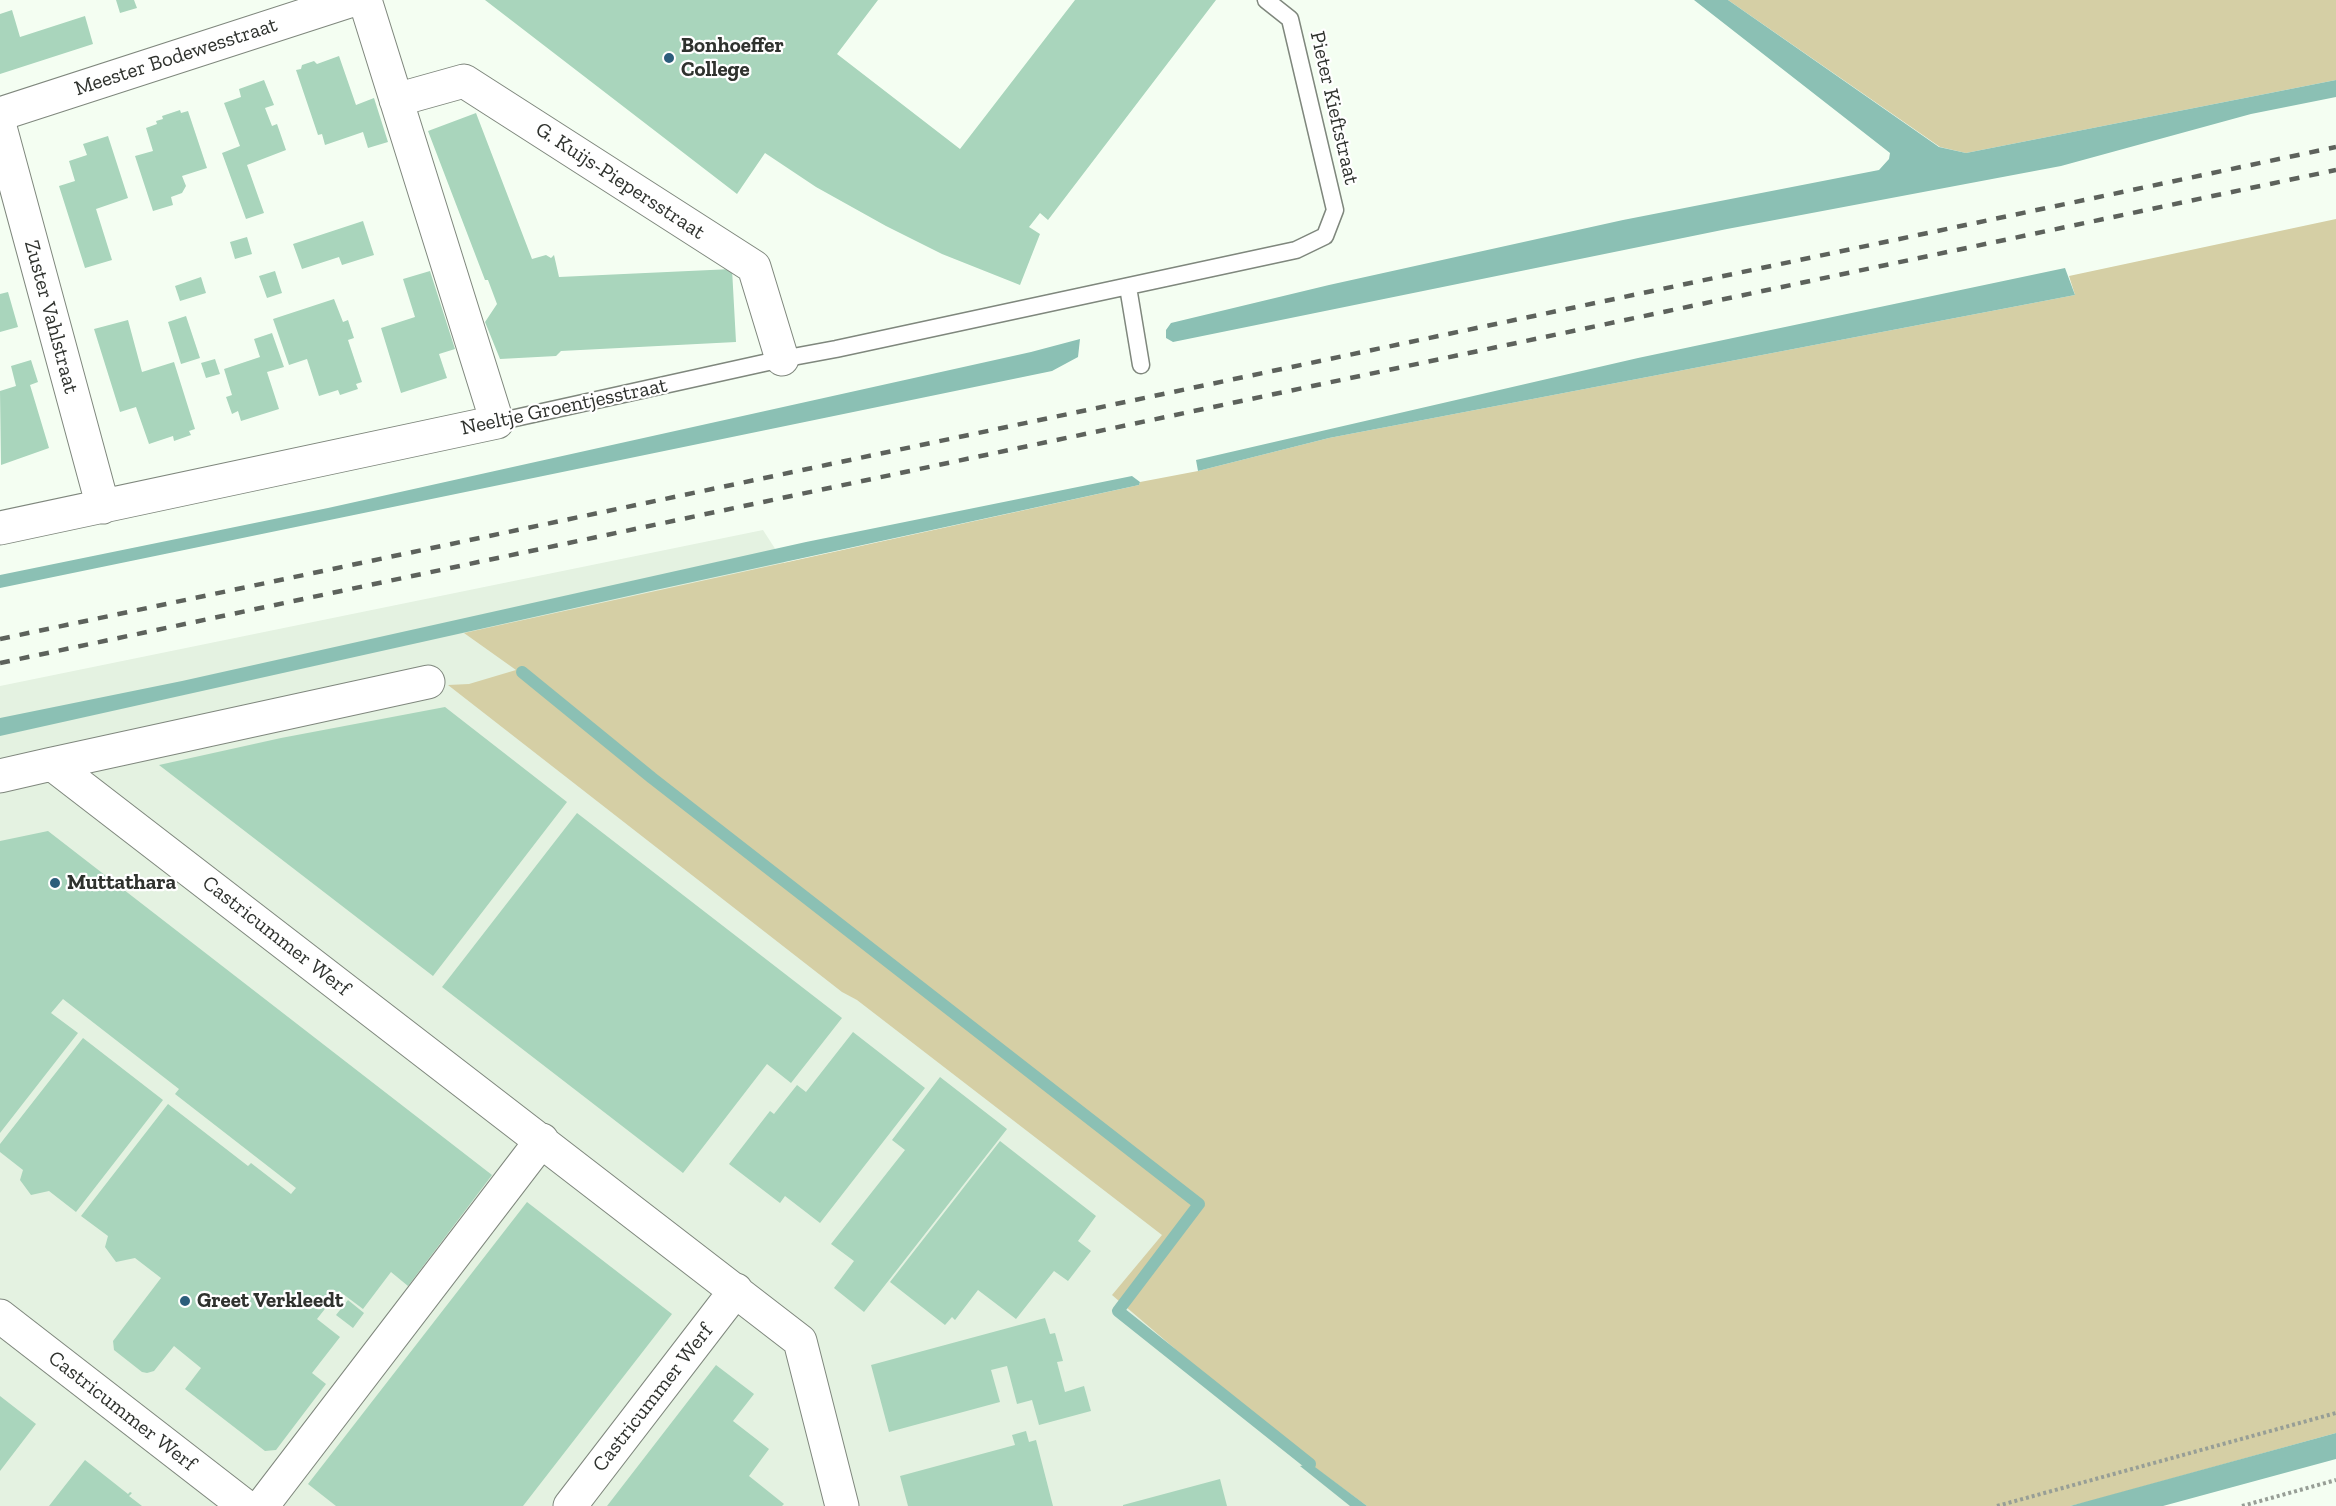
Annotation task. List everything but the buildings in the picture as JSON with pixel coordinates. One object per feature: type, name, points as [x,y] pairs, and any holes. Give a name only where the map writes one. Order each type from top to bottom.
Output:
[{"type":"street","name":"Meester Bodewesstraat","points":[[0,114],[352,0]]},
{"type":"street","points":[[365,0],[497,422]]},
{"type":"street","name":"G. Kuijs-Piepersstraat","points":[[396,100],[464,81],[754,267],[782,359]]},
{"type":"street","name":"Zuster Vahlstraat","points":[[0,127],[103,507]]},
{"type":"street","name":"Neeltje Groentjesstraat","points":[[0,528],[497,422]]},
{"type":"street","points":[[0,776],[428,682]]},
{"type":"street","name":"Castricummer Werf","points":[[52,764],[800,1341],[842,1506]]},
{"type":"street","points":[[261,1506],[542,1140]]},
{"type":"street","name":"Castricummer Werf","points":[[570,1506],[735,1290]]},
{"type":"street","name":"Castricummer Werf","points":[[0,1316],[245,1506]]},
{"type":"lane","name":"Pieter Kieftstraat","points":[[1266,0],[1290,19],[1335,210],[1325,236]]},
{"type":"lane","name":"Neeltje Groentjesstraat","points":[[497,422],[1296,250],[1325,236]]},
{"type":"lane","points":[[1128,287],[1141,365]]},
{"type":"path","points":[[1997,1506],[2336,1413]]},
{"type":"path","points":[[2242,1506],[2336,1480]]},
{"type":"shaded area","points":[[1728,0],[2336,0],[2336,80],[1966,153],[1940,147]]},
{"type":"shaded area","points":[[2336,219],[2336,1433],[2087,1502],[2070,1506],[1367,1506],[1310,1464],[1112,1295],[1162,1235],[857,1000],[842,992],[448,685],[469,684],[516,670],[464,633],[1139,485],[1140,482],[1198,471],[1329,438],[2075,295],[2069,276]]},
{"type":"shaded area","points":[[763,530],[1394,1506],[0,1506],[0,686]]},
{"type":"water","points":[[1694,0],[1728,0],[1939,147],[1966,153],[2336,80],[2336,97],[2251,114],[2061,166],[1727,229],[1173,342],[1166,338],[1166,330],[1171,323],[1329,285],[1623,220],[1879,170],[1889,159],[1890,153]]},
{"type":"water","points":[[2065,268],[2075,295],[1329,438],[1198,471],[1196,460],[1638,358]]},
{"type":"water","points":[[1080,339],[1078,357],[1052,371],[0,588],[0,575],[328,508],[1031,352]]},
{"type":"water","points":[[1132,476],[1140,482],[1139,485],[0,736],[0,718],[182,681],[806,542]]},
{"type":"water","points":[[2336,1433],[2336,1459],[2163,1506],[2070,1506]]},
{"type":"water","points":[[1311,1464],[1367,1506],[1350,1506],[1300,1466]]},
{"type":"waterway","points":[[522,672],[652,778],[1199,1204],[1118,1311],[1310,1464]]},
{"type":"railway","points":[[0,639],[2336,147]]},
{"type":"railway","points":[[0,663],[2336,170]]},
{"type":"place","name":"Bonhoeffer College","points":[[669,58]]},
{"type":"place","name":"Muttathara","points":[[55,883]]},
{"type":"place","name":"Greet Verkleedt","points":[[185,1301]]}]
